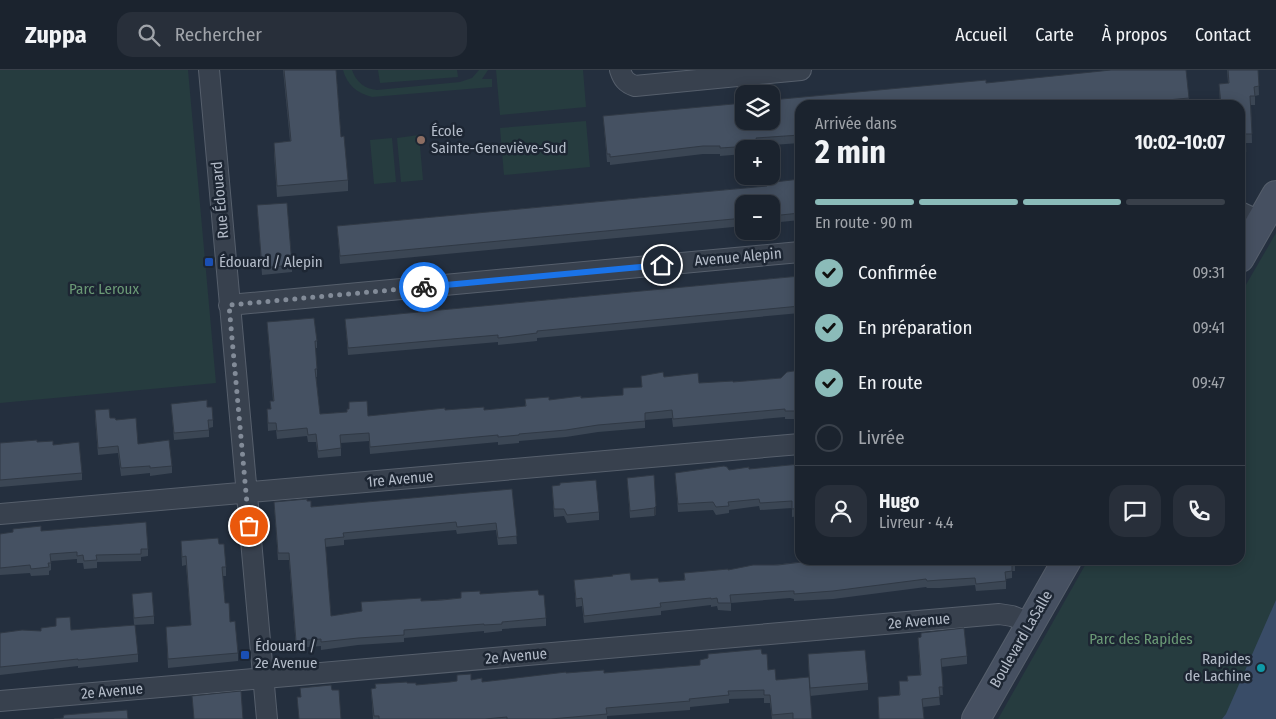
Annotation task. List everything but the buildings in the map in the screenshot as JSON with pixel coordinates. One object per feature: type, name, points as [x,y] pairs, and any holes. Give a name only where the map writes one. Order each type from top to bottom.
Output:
[{"type":"main road","points":[[1245,238],[1250,217],[1276,195]]},
{"type":"main road","name":"Boulevard LaSalle","points":[[976,719],[1064,565]]},
{"type":"street","name":"Rue Édouard","points":[[208,70],[267,719]]},
{"type":"street","points":[[624,77],[645,85],[801,70]]},
{"type":"street","name":"Avenue Alepin","points":[[229,305],[795,252]]},
{"type":"street","name":"1re Avenue","points":[[0,514],[795,444]]},
{"type":"street","name":"2e Avenue","points":[[0,701],[999,614],[1012,616],[1030,623]]},
{"type":"green space","name":"Parc Leroux","points":[[0,70],[188,70],[216,383],[0,403]]},
{"type":"green space","points":[[343,70],[352,70],[362,84],[377,90],[460,82],[472,78],[479,70],[488,70],[482,79],[492,79],[492,87],[372,97],[353,88]]},
{"type":"green space","points":[[378,70],[457,70],[458,77],[380,83]]},
{"type":"green space","points":[[496,70],[583,70],[586,107],[500,115]]},
{"type":"green space","points":[[586,121],[590,167],[504,175],[500,128]]},
{"type":"green space","points":[[419,135],[423,180],[401,182],[397,138]]},
{"type":"green space","points":[[392,138],[396,182],[374,184],[370,140]]},
{"type":"green space","name":"Parc des Rapides","points":[[1276,233],[1276,719],[998,719],[1085,565],[1245,565],[1245,286]]},
{"type":"water","name":"Rapides de Lachine","points":[[1276,600],[1276,719],[1222,719],[1226,714]]},
{"type":"way so far","points":[[249,526],[229,305],[424,287]]},
{"type":"place","name":"École Sainte-Geneviève-Sud","points":[[421,140]]},
{"type":"place","name":"Édouard / Alepin","points":[[209,262]]},
{"type":"place","name":"Édouard / 2e Avenue","points":[[245,655]]},
{"type":"place","name":"Rapides de Lachine","points":[[1261,668]]},
{"type":"route","points":[[424,287],[662,265]]}]
